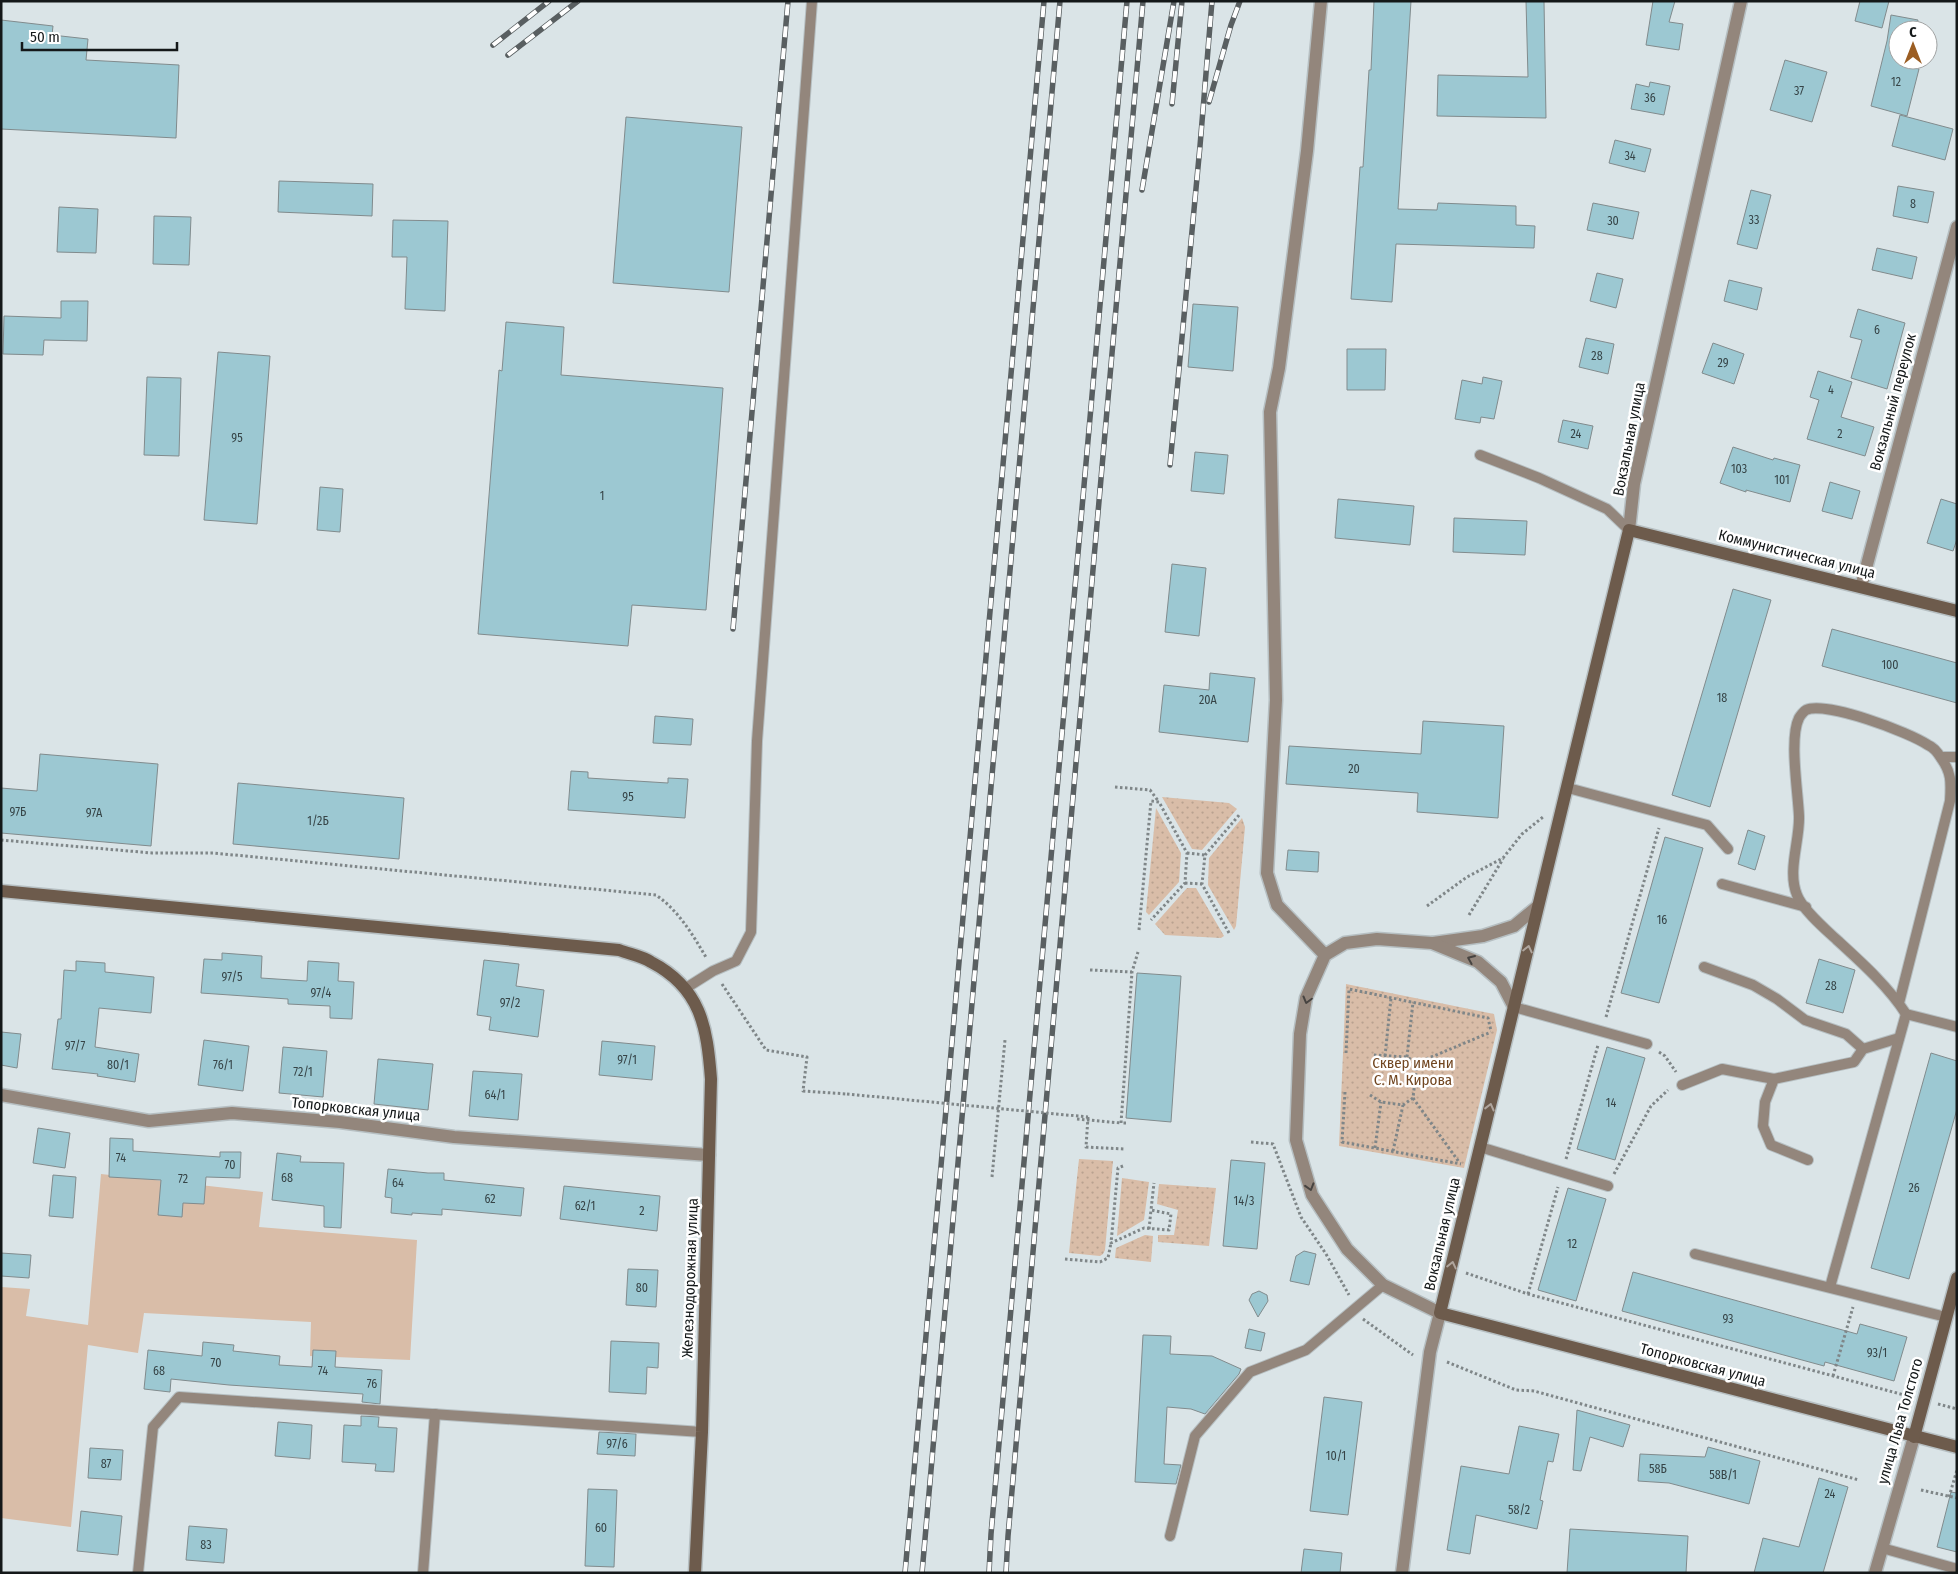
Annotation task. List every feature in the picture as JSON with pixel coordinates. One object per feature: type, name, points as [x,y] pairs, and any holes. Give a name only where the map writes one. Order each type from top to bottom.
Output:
[{"type":"street","points":[[1321,1],[1306,151],[1279,368],[1270,412],[1276,700],[1267,873],[1277,905],[1325,955]]},
{"type":"street","name":"Вокзальная улица","points":[[1402,1573],[1430,1352],[1629,530],[1634,484],[1741,1]]},
{"type":"street","name":"Вокзальный переулок","points":[[1861,587],[1957,226]]},
{"type":"street","name":"Коммунистическая улица","points":[[1629,530],[1957,611]]},
{"type":"street","points":[[1,891],[618,950],[650,961],[674,976],[686,988]]},
{"type":"street","points":[[1440,1313],[1383,1285],[1347,1249],[1312,1195],[1296,1140],[1300,1034],[1306,998],[1325,955],[1345,943],[1377,939],[1432,943],[1483,936],[1514,926],[1538,907]]},
{"type":"street","points":[[1432,943],[1478,962],[1501,982],[1514,1007]]},
{"type":"street","name":"Железнодорожная улица","points":[[686,988],[700,1013],[708,1043],[711,1078],[702,1432],[695,1573]]},
{"type":"street","name":"Топорковская улица","points":[[1,1094],[148,1121],[232,1113],[340,1122],[454,1137],[709,1154]]},
{"type":"street","name":"улица Льва Толстого","points":[[1875,1573],[1957,1278]]},
{"type":"street","name":"Топорковская улица","points":[[1440,1313],[1957,1448]]},
{"type":"lane","points":[[686,988],[713,971],[736,961],[751,932],[757,741],[812,1]]},
{"type":"lane","points":[[1480,455],[1539,478],[1608,509],[1629,530]]},
{"type":"lane","points":[[1899,1003],[1950,801],[1951,777],[1941,758],[1929,745],[1894,728],[1821,708],[1806,710],[1799,717],[1794,734],[1799,818],[1794,874],[1797,895],[1814,919],[1862,963],[1899,1003],[1906,1014],[1957,1027]]},
{"type":"lane","points":[[1941,758],[1957,757]]},
{"type":"lane","points":[[1568,788],[1707,825],[1728,849]]},
{"type":"lane","points":[[1722,884],[1806,907]]},
{"type":"lane","points":[[1704,967],[1753,985],[1805,1020],[1846,1034],[1863,1049]]},
{"type":"lane","points":[[1514,1007],[1646,1044]]},
{"type":"lane","points":[[1830,1287],[1906,1014]]},
{"type":"lane","points":[[1682,1085],[1722,1069],[1774,1078],[1854,1062],[1863,1049],[1899,1038]]},
{"type":"lane","points":[[1774,1078],[1765,1102],[1763,1126],[1771,1144],[1808,1160]]},
{"type":"lane","points":[[1480,1147],[1608,1186]]},
{"type":"lane","points":[[1695,1254],[1946,1317]]},
{"type":"lane","points":[[1170,1536],[1194,1436],[1250,1372],[1306,1350],[1383,1285]]},
{"type":"lane","points":[[138,1573],[153,1427],[179,1397],[702,1432]]},
{"type":"lane","points":[[423,1573],[435,1414]]},
{"type":"lane","points":[[1882,1548],[1957,1569]]},
{"type":"path","points":[[1115,787],[1150,790],[1159,802],[1187,853],[1185,883],[1152,920]]},
{"type":"path","points":[[1139,930],[1152,802],[1159,802]]},
{"type":"path","points":[[1469,915],[1503,858],[1522,834],[1537,820],[1548,814],[1560,813]]},
{"type":"path","points":[[1229,933],[1202,884],[1204,856],[1240,814]]},
{"type":"path","points":[[1528,1294],[1663,814]]},
{"type":"path","points":[[1,840],[152,853],[213,853],[656,895],[669,904],[692,933],[713,971],[766,1050],[807,1057],[804,1091],[1088,1117],[1086,1147],[1124,1149]]},
{"type":"path","points":[[1187,853],[1204,856]]},
{"type":"path","points":[[1427,906],[1467,877],[1503,858]]},
{"type":"path","points":[[1185,883],[1202,884]]},
{"type":"path","points":[[1120,1123],[1132,972],[1138,952]]},
{"type":"path","points":[[1090,970],[1132,972]]},
{"type":"path","points":[[1346,1054],[1349,989],[1488,1018],[1492,1037]]},
{"type":"path","points":[[1385,1056],[1391,998]]},
{"type":"path","points":[[1407,1057],[1413,1002]]},
{"type":"path","points":[[1417,1063],[1491,1032]]},
{"type":"path","points":[[992,1177],[1005,1040]]},
{"type":"path","points":[[1608,1186],[1651,1106],[1670,1088],[1682,1085],[1665,1056],[1646,1044]]},
{"type":"path","points":[[1373,1055],[1407,1057],[1417,1063]]},
{"type":"path","points":[[1417,1063],[1413,1098],[1461,1164]]},
{"type":"path","points":[[1345,1092],[1342,1142],[1461,1164]]},
{"type":"path","points":[[1370,1095],[1380,1102],[1403,1105],[1413,1098]]},
{"type":"path","points":[[1376,1148],[1380,1102]]},
{"type":"path","points":[[1393,1151],[1403,1105]]},
{"type":"path","points":[[1077,1119],[1126,1123]]},
{"type":"path","points":[[1461,1164],[1463,1155]]},
{"type":"path","points":[[1065,1259],[1100,1262],[1108,1258],[1118,1168],[1123,1166]]},
{"type":"path","points":[[1149,1229],[1154,1183]]},
{"type":"path","points":[[1111,1243],[1144,1228],[1169,1230],[1171,1214],[1151,1210]]},
{"type":"path","points":[[1463,1272],[1528,1294],[1911,1397]]},
{"type":"path","points":[[1833,1376],[1856,1294]]},
{"type":"path","points":[[1447,1362],[1516,1390],[1534,1391],[1859,1480]]},
{"type":"path","points":[[1938,1404],[1957,1409]]},
{"type":"path","points":[[1949,1496],[1957,1470]]},
{"type":"path","points":[[1921,1490],[1957,1498]]},
{"type":"green space","points":[[1162,797],[1229,803],[1237,809],[1202,850],[1192,849]]},
{"type":"green space","points":[[1156,808],[1181,853],[1179,882],[1149,915],[1146,912]]},
{"type":"green space","points":[[1242,818],[1245,827],[1236,926],[1234,930],[1208,885],[1209,858]]},
{"type":"green space","points":[[1187,888],[1196,888],[1224,936],[1221,938],[1165,935],[1155,924]]},
{"type":"green space","name":"Сквер имени С. М. Кирова","points":[[1346,984],[1494,1014],[1497,1030],[1464,1168],[1339,1146]]},
{"type":"green space","points":[[1079,1159],[1113,1161],[1105,1250],[1100,1256],[1069,1253]]},
{"type":"green space","points":[[101,1174],[263,1192],[259,1227],[417,1240],[410,1360],[310,1356],[311,1322],[144,1313],[138,1353],[88,1345],[71,1527],[1,1518],[1,1287],[30,1289],[26,1316],[88,1325]]},
{"type":"green space","points":[[1122,1178],[1149,1182],[1144,1220],[1117,1236]]},
{"type":"green space","points":[[1159,1184],[1216,1188],[1209,1246],[1158,1242],[1158,1235],[1174,1235],[1178,1210],[1157,1204]]},
{"type":"green space","points":[[1145,1235],[1153,1236],[1151,1262],[1115,1258],[1116,1248]]},
{"type":"building","points":[[1374,1],[1411,1],[1398,209],[1437,210],[1438,203],[1516,206],[1516,225],[1535,226],[1534,248],[1396,244],[1392,302],[1351,299],[1360,167],[1363,167],[1369,70],[1371,70]]},
{"type":"building","points":[[1526,1],[1544,1],[1546,118],[1437,116],[1438,75],[1528,77]]},
{"type":"building","points":[[1653,1],[1675,1],[1669,22],[1683,24],[1679,50],[1646,45]]},
{"type":"building","points":[[1860,1],[1889,1],[1882,28],[1855,21]]},
{"type":"building","points":[[1891,15],[1918,20],[1890,20]]},
{"type":"building","points":[[1,20],[53,26],[52,35],[88,39],[86,60],[179,65],[176,138],[1,129]]},
{"type":"building","points":[[1888,34],[1888,70],[1919,70],[1907,116],[1871,106]]},
{"type":"building","points":[[1785,60],[1827,72],[1812,122],[1770,110]]},
{"type":"building","points":[[1650,82],[1670,86],[1664,115],[1631,109],[1636,84],[1649,87]]},
{"type":"building","points":[[1900,115],[1953,129],[1945,160],[1892,146]]},
{"type":"building","points":[[626,117],[742,127],[729,292],[613,283]]},
{"type":"building","points":[[1615,140],[1651,149],[1645,172],[1609,163]]},
{"type":"building","points":[[279,181],[373,184],[372,216],[278,212]]},
{"type":"building","points":[[1898,186],[1934,192],[1928,223],[1893,216]]},
{"type":"building","points":[[1751,190],[1771,195],[1757,249],[1737,244]]},
{"type":"building","points":[[1593,203],[1639,212],[1633,239],[1587,230]]},
{"type":"building","points":[[59,207],[98,209],[96,253],[57,252]]},
{"type":"building","points":[[154,216],[191,217],[189,265],[153,264]]},
{"type":"building","points":[[393,220],[448,221],[445,311],[405,309],[407,257],[392,257]]},
{"type":"building","points":[[1877,248],[1917,257],[1912,279],[1872,270]]},
{"type":"building","points":[[1597,273],[1623,279],[1616,308],[1590,301]]},
{"type":"building","points":[[1729,280],[1762,288],[1757,310],[1724,301]]},
{"type":"building","points":[[61,301],[88,301],[87,341],[44,340],[43,355],[3,354],[4,316],[61,318]]},
{"type":"building","points":[[1193,304],[1238,307],[1233,371],[1188,367]]},
{"type":"building","points":[[1858,309],[1905,323],[1887,389],[1851,378],[1862,340],[1850,337]]},
{"type":"building","points":[[506,322],[564,327],[561,375],[723,388],[706,610],[632,605],[628,646],[478,634],[499,370],[502,371]]},
{"type":"building","points":[[1586,338],[1614,344],[1608,374],[1579,367]]},
{"type":"building","points":[[1713,343],[1744,354],[1734,384],[1702,373]]},
{"type":"building","points":[[1347,349],[1386,349],[1385,390],[1347,390]]},
{"type":"building","points":[[218,352],[270,356],[257,524],[204,520]]},
{"type":"building","points":[[1818,371],[1852,382],[1841,417],[1874,427],[1865,456],[1807,439],[1819,400],[1810,397]]},
{"type":"building","points":[[147,377],[181,378],[179,456],[144,455]]},
{"type":"building","points":[[1483,377],[1502,381],[1494,419],[1481,417],[1480,423],[1455,419],[1462,380],[1482,384]]},
{"type":"building","points":[[1563,420],[1593,426],[1588,449],[1558,442]]},
{"type":"building","points":[[1733,447],[1773,460],[1774,458],[1800,465],[1790,502],[1746,490],[1746,492],[1720,483]]},
{"type":"building","points":[[1195,452],[1228,455],[1224,494],[1191,491]]},
{"type":"building","points":[[1830,482],[1860,491],[1852,519],[1822,511]]},
{"type":"building","points":[[320,487],[343,489],[340,532],[317,530]]},
{"type":"building","points":[[1338,499],[1414,506],[1410,545],[1335,538]]},
{"type":"building","points":[[1941,499],[1957,504],[1957,539],[1953,551],[1927,543]]},
{"type":"building","points":[[1454,518],[1527,521],[1525,555],[1453,552]]},
{"type":"building","points":[[1172,564],[1206,568],[1199,636],[1165,632]]},
{"type":"building","points":[[1733,589],[1771,600],[1710,807],[1672,795]]},
{"type":"building","points":[[1832,629],[1957,663],[1957,703],[1822,666]]},
{"type":"building","points":[[1210,673],[1255,678],[1248,742],[1159,732],[1164,685],[1209,690]]},
{"type":"building","points":[[655,716],[693,719],[691,745],[653,743]]},
{"type":"building","points":[[1423,721],[1504,726],[1498,818],[1417,812],[1418,793],[1286,784],[1289,746],[1421,754]]},
{"type":"building","points":[[40,754],[158,764],[151,846],[1,833],[1,788],[37,791]]},
{"type":"building","points":[[571,771],[588,772],[588,778],[668,783],[668,778],[688,779],[685,818],[568,810]]},
{"type":"building","points":[[238,783],[404,798],[399,859],[233,844]]},
{"type":"building","points":[[1748,830],[1765,836],[1755,870],[1738,864]]},
{"type":"building","points":[[1665,837],[1703,848],[1659,1003],[1621,993]]},
{"type":"building","points":[[1288,850],[1319,852],[1318,872],[1286,870]]},
{"type":"building","points":[[222,953],[262,956],[261,978],[307,981],[308,961],[339,963],[338,981],[354,982],[352,1019],[330,1018],[330,1006],[288,1004],[288,999],[201,993],[204,959],[222,960]]},
{"type":"building","points":[[1819,959],[1855,970],[1843,1013],[1806,1003]]},
{"type":"building","points":[[484,960],[519,964],[516,986],[544,990],[538,1037],[489,1030],[491,1017],[477,1015]]},
{"type":"building","points":[[76,961],[105,963],[105,972],[154,977],[151,1013],[99,1008],[95,1047],[139,1054],[135,1082],[97,1076],[98,1074],[52,1069],[58,1019],[61,1019],[64,970],[76,971]]},
{"type":"building","points":[[1137,973],[1181,976],[1171,1122],[1126,1118]]},
{"type":"building","points":[[1,1032],[21,1034],[17,1068],[1,1065]]},
{"type":"building","points":[[204,1040],[249,1046],[243,1091],[198,1085]]},
{"type":"building","points":[[602,1041],[655,1046],[652,1080],[599,1075]]},
{"type":"building","points":[[283,1047],[327,1051],[323,1097],[279,1093]]},
{"type":"building","points":[[1607,1047],[1645,1058],[1615,1160],[1577,1149]]},
{"type":"building","points":[[1931,1053],[1957,1061],[1957,1109],[1909,1279],[1871,1268]]},
{"type":"building","points":[[378,1059],[433,1064],[428,1110],[374,1104]]},
{"type":"building","points":[[473,1071],[522,1074],[518,1120],[469,1116]]},
{"type":"building","points":[[38,1128],[70,1133],[65,1168],[33,1163]]},
{"type":"building","points":[[110,1138],[133,1139],[133,1151],[220,1157],[220,1152],[241,1152],[240,1178],[206,1177],[204,1204],[183,1203],[182,1217],[158,1215],[161,1180],[109,1177]]},
{"type":"building","points":[[277,1153],[301,1156],[300,1162],[344,1163],[341,1228],[324,1227],[324,1206],[272,1200]]},
{"type":"building","points":[[1231,1160],[1265,1163],[1257,1249],[1223,1246]]},
{"type":"building","points":[[388,1169],[444,1173],[444,1180],[524,1188],[521,1216],[442,1209],[442,1215],[391,1213],[392,1198],[385,1197]]},
{"type":"building","points":[[53,1175],[76,1177],[73,1218],[49,1216]]},
{"type":"building","points":[[564,1186],[660,1196],[657,1231],[560,1219]]},
{"type":"building","points":[[1568,1188],[1606,1199],[1576,1301],[1538,1290]]},
{"type":"building","points":[[1304,1251],[1316,1254],[1309,1285],[1290,1281],[1296,1256]]},
{"type":"building","points":[[1,1253],[31,1255],[29,1278],[1,1276]]},
{"type":"building","points":[[628,1269],[658,1270],[656,1307],[626,1305]]},
{"type":"building","points":[[1633,1272],[1857,1334],[1860,1324],[1907,1337],[1894,1381],[1825,1362],[1824,1366],[1622,1311]]},
{"type":"building","points":[[1259,1291],[1267,1295],[1268,1301],[1258,1317],[1249,1300],[1252,1294]]},
{"type":"building","points":[[1249,1329],[1265,1333],[1261,1351],[1245,1348]]},
{"type":"building","points":[[1143,1335],[1171,1336],[1170,1354],[1212,1356],[1241,1369],[1239,1374],[1205,1414],[1191,1409],[1167,1407],[1164,1464],[1181,1465],[1176,1484],[1135,1482]]},
{"type":"building","points":[[611,1341],[659,1343],[658,1368],[647,1367],[646,1394],[609,1392]]},
{"type":"building","points":[[203,1342],[234,1345],[233,1351],[280,1356],[279,1365],[312,1367],[313,1350],[336,1351],[335,1367],[382,1370],[380,1404],[362,1402],[363,1394],[171,1379],[170,1392],[144,1389],[148,1350],[202,1356]]},
{"type":"building","points":[[1324,1397],[1362,1402],[1348,1515],[1310,1511]]},
{"type":"building","points":[[1577,1410],[1630,1425],[1623,1447],[1590,1437],[1581,1471],[1573,1470]]},
{"type":"building","points":[[361,1416],[379,1417],[378,1427],[397,1428],[394,1472],[375,1471],[376,1464],[342,1462],[344,1425],[361,1426]]},
{"type":"building","points":[[278,1422],[312,1425],[310,1459],[275,1456]]},
{"type":"building","points":[[1519,1426],[1559,1434],[1553,1462],[1548,1461],[1540,1500],[1543,1501],[1537,1529],[1476,1515],[1470,1554],[1447,1550],[1461,1466],[1509,1474]]},
{"type":"building","points":[[599,1432],[636,1434],[635,1456],[597,1454]]},
{"type":"building","points":[[1708,1447],[1760,1461],[1749,1504],[1669,1483],[1638,1481],[1640,1454],[1705,1457]]},
{"type":"building","points":[[90,1448],[123,1450],[121,1480],[88,1478]]},
{"type":"building","points":[[1819,1478],[1848,1487],[1823,1573],[1754,1573],[1763,1538],[1799,1547]]},
{"type":"building","points":[[588,1489],[617,1490],[614,1567],[585,1566]]},
{"type":"building","points":[[1951,1492],[1957,1493],[1957,1552],[1937,1547]]},
{"type":"building","points":[[81,1511],[122,1516],[118,1555],[77,1551]]},
{"type":"building","points":[[189,1526],[227,1529],[224,1563],[186,1560]]},
{"type":"building","points":[[1570,1529],[1688,1536],[1686,1573],[1567,1573]]},
{"type":"building","points":[[1304,1549],[1342,1553],[1340,1573],[1301,1573]]},
{"type":"railway","points":[[493,45],[549,1]]},
{"type":"railway","points":[[508,55],[578,1]]},
{"type":"railway","points":[[733,629],[788,1]]},
{"type":"railway","points":[[905,1573],[1044,1]]},
{"type":"railway","points":[[922,1573],[1060,1]]},
{"type":"railway","points":[[989,1573],[1127,1]]},
{"type":"railway","points":[[1006,1573],[1143,1]]},
{"type":"railway","points":[[1142,190],[1174,1]]},
{"type":"railway","points":[[1172,104],[1182,1]]},
{"type":"railway","points":[[1170,465],[1212,1]]},
{"type":"railway","points":[[1209,102],[1231,25],[1240,1]]}]
